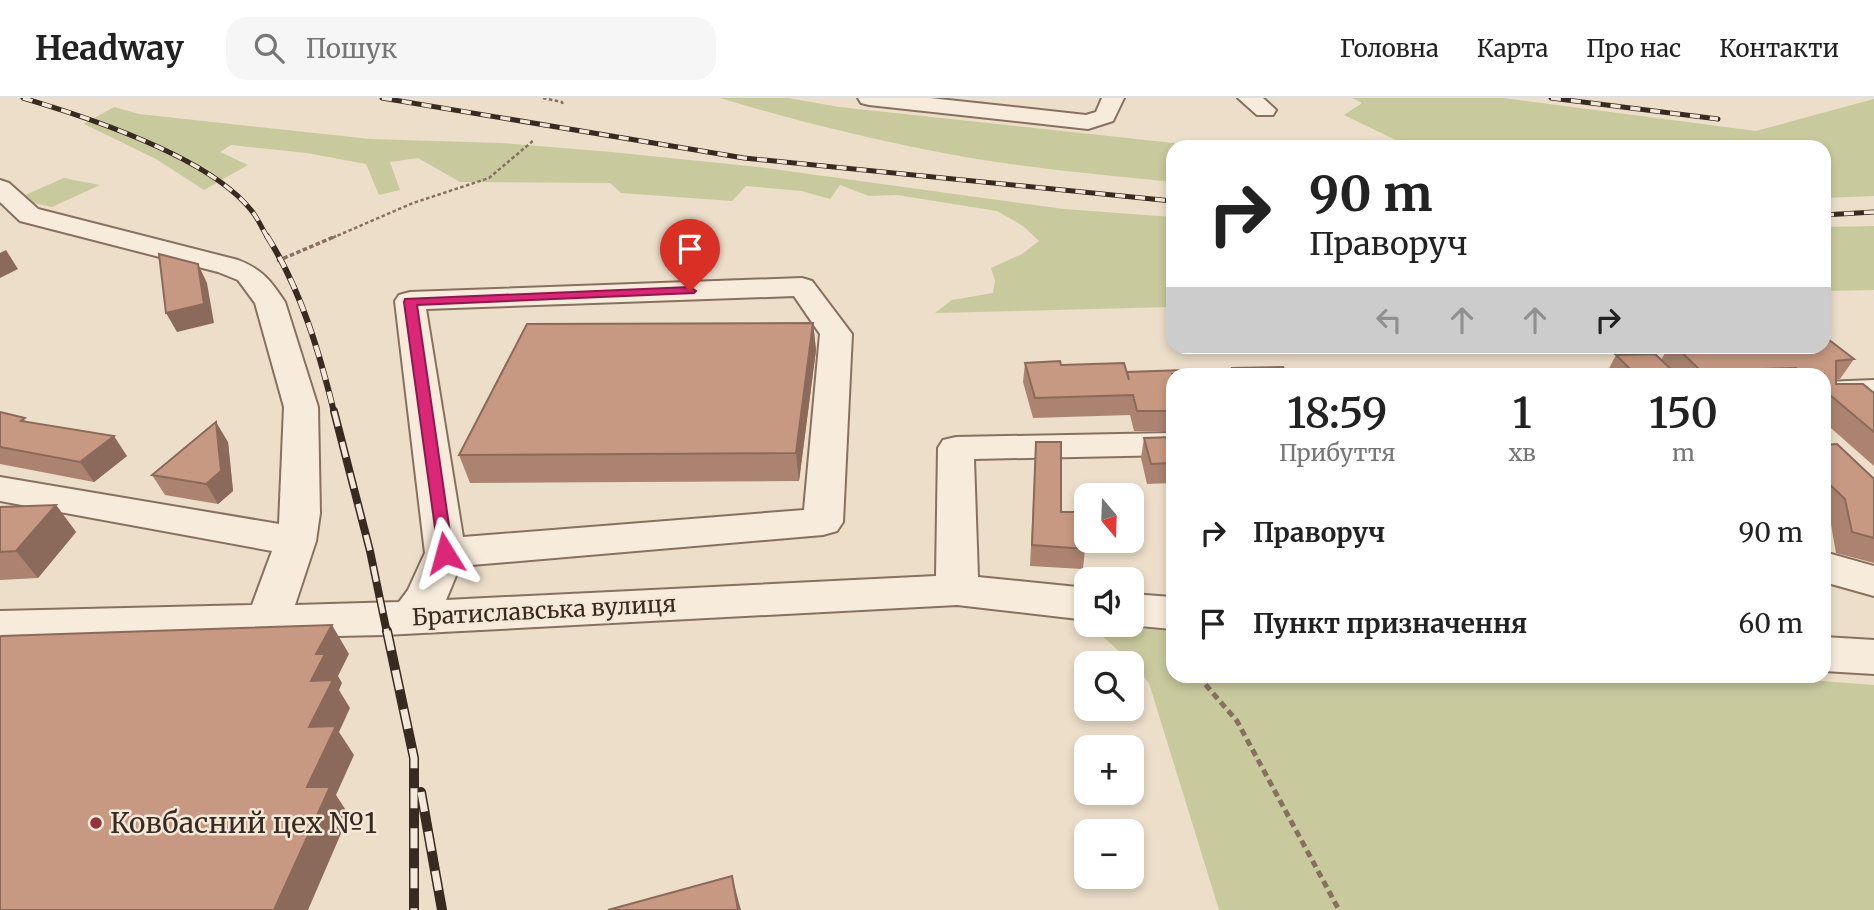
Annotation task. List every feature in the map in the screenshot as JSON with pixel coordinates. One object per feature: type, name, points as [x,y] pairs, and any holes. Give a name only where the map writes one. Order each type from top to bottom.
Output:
[{"type":"street","points":[[869,98],[1088,122],[1105,116],[1113,98]]},
{"type":"street","points":[[1,190],[29,215],[228,266],[248,274],[270,302],[301,407],[300,513],[296,541],[267,622]]},
{"type":"street","points":[[412,617],[426,597],[445,553],[410,302],[802,287],[836,334],[824,522],[445,553]]},
{"type":"street","points":[[1831,392],[1874,390]]},
{"type":"street","points":[[957,590],[956,448],[1166,444]]},
{"type":"street","points":[[0,489],[296,541]]},
{"type":"street","points":[[1831,569],[1874,581]]},
{"type":"street","name":"Братиславська вулиця","points":[[0,627],[412,617],[957,590],[1074,603]]},
{"type":"street","points":[[1144,611],[1166,613]]},
{"type":"street","points":[[1831,654],[1874,657]]},
{"type":"path","points":[[543,98],[562,102],[563,106]]},
{"type":"path","points":[[248,274],[413,204],[489,178],[534,140]]},
{"type":"path","points":[[1204,683],[1237,721],[1339,910]]},
{"type":"green space","points":[[720,98],[788,98],[839,107],[1166,142],[1166,181],[1052,170],[963,157],[799,120]]},
{"type":"green space","points":[[1352,98],[1503,98],[1756,131],[1874,99],[1874,196],[1831,198],[1831,140],[1396,140],[1344,115],[1362,103]]},
{"type":"green space","points":[[114,107],[139,114],[370,139],[501,143],[758,167],[1064,209],[1166,217],[1166,307],[935,313],[952,300],[993,293],[995,281],[991,268],[1022,254],[1039,241],[1023,226],[997,211],[897,195],[869,196],[840,185],[830,199],[802,191],[746,186],[732,201],[621,193],[610,183],[460,182],[418,158],[390,162],[400,190],[379,195],[366,164],[307,153],[231,145],[220,152],[248,165],[204,190],[156,159],[84,124]]},
{"type":"green space","points":[[64,178],[100,185],[52,207],[16,199]]},
{"type":"green space","points":[[1874,226],[1874,290],[1831,291],[1831,227]]},
{"type":"green space","points":[[1144,629],[1166,631],[1166,683],[1831,682],[1874,685],[1874,910],[1219,910],[1149,683],[1144,677],[1144,651],[1119,651],[1103,637],[1144,637]]},
{"type":"building","points":[[159,254],[198,264],[204,304],[166,313]]},
{"type":"building","points":[[813,323],[796,453],[459,455],[527,324]]},
{"type":"building","points":[[1831,341],[1854,359],[1836,361],[1836,384],[1863,384],[1874,393],[1874,432],[1831,396],[1831,368],[1698,368],[1683,354],[1831,354]]},
{"type":"building","points":[[1655,354],[1670,368],[1629,368],[1616,355]]},
{"type":"building","points":[[1025,363],[1124,363],[1129,380],[1127,372],[1166,371],[1166,411],[1137,411],[1133,395],[1035,398]]},
{"type":"building","points":[[0,412],[25,418],[21,421],[114,436],[80,462],[0,447]]},
{"type":"building","points":[[216,422],[221,471],[206,484],[152,475]]},
{"type":"building","points":[[1166,437],[1166,463],[1151,464],[1144,438]]},
{"type":"building","points":[[1036,442],[1061,442],[1061,512],[1074,512],[1074,548],[1032,545]]},
{"type":"building","points":[[1831,444],[1837,444],[1874,479],[1874,538],[1852,532],[1845,499],[1831,486]]},
{"type":"building","points":[[56,505],[16,551],[0,552],[0,507]]},
{"type":"building","name":"Ковбасний цех №1","points":[[332,625],[316,654],[325,654],[311,681],[333,680],[309,727],[336,726],[307,787],[330,787],[274,910],[0,910],[1,636]]},
{"type":"building","points":[[732,876],[738,910],[608,910]]},
{"type":"railway","points":[[23,98],[145,141],[207,173],[232,191],[251,210],[268,238]]},
{"type":"railway","points":[[382,98],[744,158],[1166,200]]},
{"type":"railway","points":[[1551,98],[1718,119]]},
{"type":"railway","points":[[1831,215],[1874,212]]},
{"type":"railway","points":[[267,236],[290,278],[308,321],[334,412]]},
{"type":"railway","points":[[334,411],[370,551],[387,633]]},
{"type":"railway","points":[[387,631],[414,758],[414,910]]},
{"type":"railway","points":[[421,792],[442,910]]},
{"type":"place","name":"Ковбасний цех №1","points":[[96,823]]},
{"type":"route","points":[[445,553],[410,302],[690,291]]}]
